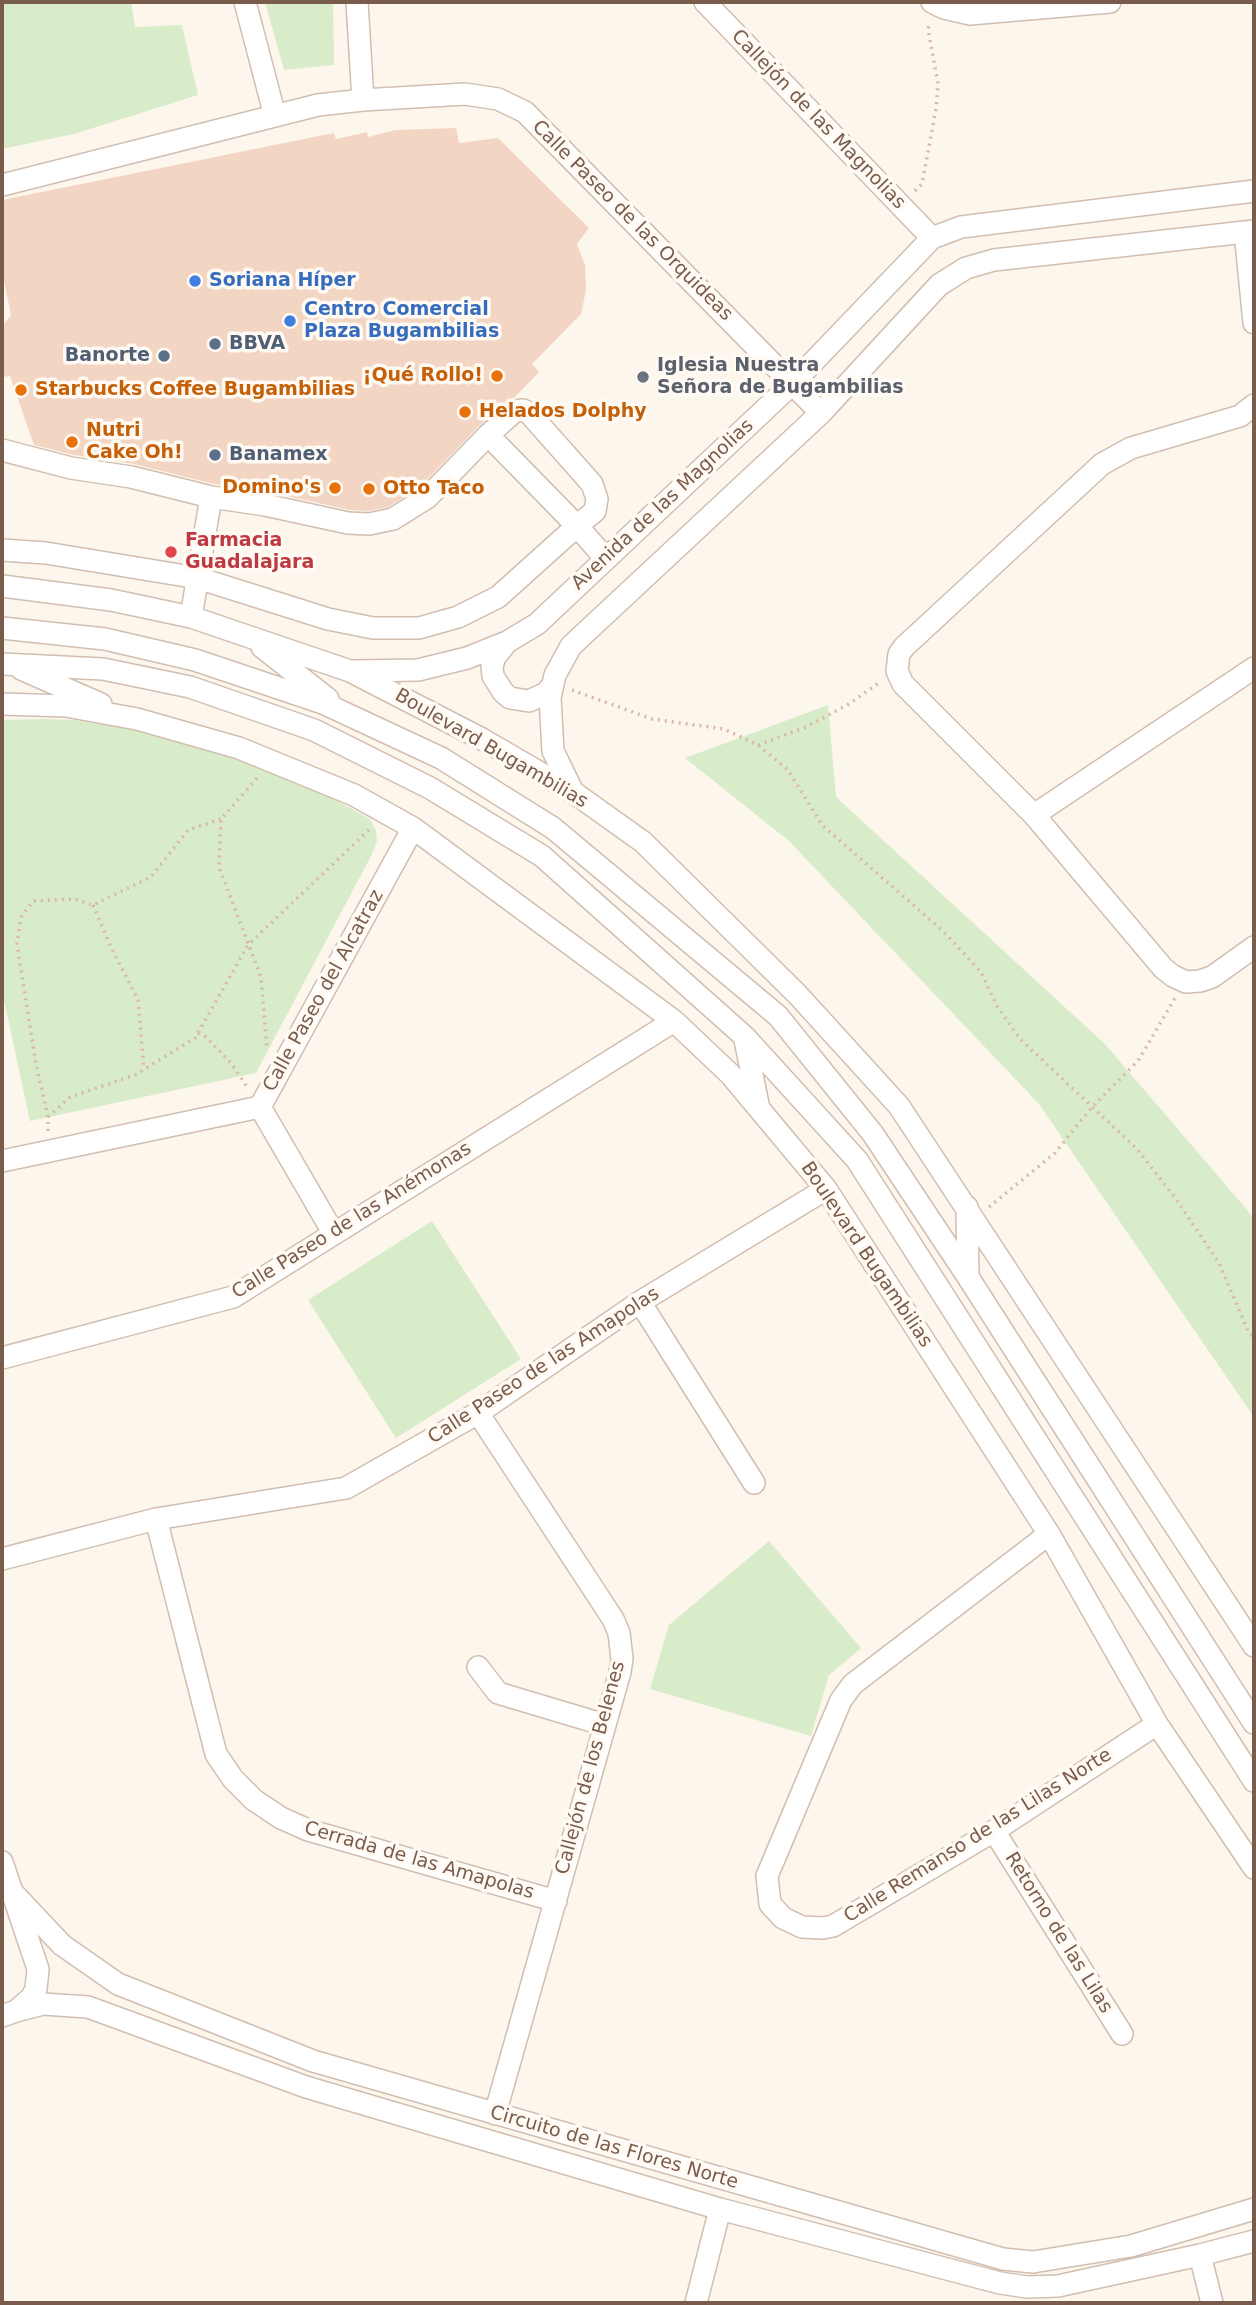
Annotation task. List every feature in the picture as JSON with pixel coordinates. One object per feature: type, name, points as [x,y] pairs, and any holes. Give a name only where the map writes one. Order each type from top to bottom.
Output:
[{"type":"street","points":[[244,2],[275,116]]},
{"type":"street","points":[[357,2],[363,100]]},
{"type":"street","name":"Callejón de las Magnolias","points":[[705,2],[932,238]]},
{"type":"street","points":[[933,2],[957,12],[984,14],[1111,2]]},
{"type":"street","name":"Calle Paseo de las Orquideas","points":[[2,185],[318,105],[465,94],[498,99],[525,112],[821,413]]},
{"type":"street","name":"Avenida de las Magnolias","points":[[349,671],[418,670],[467,658],[506,642],[537,624],[792,384],[932,238],[961,227],[1254,191]]},
{"type":"street","points":[[573,792],[553,751],[550,698],[555,675],[571,646],[821,413],[939,285],[966,268],[994,260],[1249,231],[1254,323]]},
{"type":"street","points":[[1254,405],[1240,416],[1131,448],[1102,464],[904,647],[899,654],[897,671],[903,684],[1034,815],[1163,968],[1173,976],[1186,982],[1212,977],[1254,947]]},
{"type":"street","points":[[2,450],[71,468],[131,477],[211,497],[265,505],[348,523],[379,523],[393,519],[428,497],[488,435],[516,411],[529,413],[592,484],[597,499],[595,511],[498,597],[457,617],[419,628],[373,628],[328,619],[198,578],[46,553],[2,550]]},
{"type":"street","points":[[488,435],[606,559]]},
{"type":"street","points":[[191,617],[211,497]]},
{"type":"street","name":"Boulevard Bugambilias","points":[[5,587],[111,600],[191,617],[349,671],[482,739],[573,792],[643,842],[804,1001],[899,1106],[1254,1646]]},
{"type":"street","name":"Boulevard Bugambilias","points":[[2,628],[105,639],[195,660],[323,703],[441,758],[553,828],[778,1016],[873,1134],[1254,1723]]},
{"type":"street","points":[[248,636],[349,715]]},
{"type":"street","points":[[506,642],[499,648],[492,666],[497,685],[503,692],[520,701],[529,701],[546,693],[552,686]]},
{"type":"street","points":[[4,663],[137,719]]},
{"type":"street","points":[[4,663],[103,669],[190,688],[314,730],[419,782],[542,856],[745,1037],[857,1160],[1254,1781]]},
{"type":"street","points":[[1034,815],[1254,668]]},
{"type":"street","name":"Boulevard Bugambilias","points":[[2,704],[66,706],[137,719],[239,748],[354,795],[413,828],[674,1021],[730,1074],[826,1189],[1049,1534],[1157,1724],[1254,1868]]},
{"type":"street","name":"Calle Paseo del Alcatraz","points":[[2,1161],[260,1107],[413,828]]},
{"type":"street","points":[[729,975],[804,1001]]},
{"type":"street","name":"Calle Paseo de las Anémonas","points":[[2,1358],[233,1297],[674,1021]]},
{"type":"street","points":[[745,1037],[758,1107]]},
{"type":"street","points":[[260,1107],[334,1234]]},
{"type":"street","name":"Calle Paseo de las Amapolas","points":[[2,1559],[156,1519],[346,1488],[478,1413],[640,1302],[826,1189]]},
{"type":"street","points":[[968,1277],[971,1212]]},
{"type":"street","points":[[640,1302],[754,1483]]},
{"type":"street","name":"Callejón de los Belenes","points":[[478,1413],[613,1619],[619,1633],[622,1659],[495,2114]]},
{"type":"street","name":"Cerrada de las Amapolas","points":[[156,1519],[216,1755],[233,1779],[254,1800],[281,1818],[308,1830],[556,1901]]},
{"type":"street","name":"Calle Remanso de las Lilas Norte","points":[[1049,1534],[853,1684],[841,1700],[767,1875],[770,1904],[782,1918],[792,1923],[813,1928],[833,1926],[994,1831],[1157,1724]]},
{"type":"street","points":[[478,1667],[498,1693],[605,1725]]},
{"type":"street","name":"Retorno de las Lilas","points":[[994,1831],[1122,2034]]},
{"type":"street","points":[[2,1861],[38,1969],[36,1989],[24,2006],[7,2018]]},
{"type":"street","name":"Circuito de las Flores Norte","points":[[13,1893],[62,1945],[118,1984],[313,2061],[1003,2259],[1033,2262],[1131,2246],[1254,2209]]},
{"type":"street","points":[[103,2012],[118,1984]]},
{"type":"street","name":"Circuito de las Flores Norte","points":[[7,2018],[29,2007],[57,2004],[88,2007],[306,2087],[720,2209],[1000,2283],[1027,2287],[1058,2286],[1254,2241]]},
{"type":"street","points":[[306,2087],[313,2061]]},
{"type":"street","points":[[695,2302],[720,2209]]},
{"type":"street","points":[[1200,2255],[1212,2303]]},
{"type":"path","points":[[902,206],[922,184],[936,109],[938,84],[928,29],[933,2]]},
{"type":"path","points":[[758,745],[806,727],[849,704],[897,671]]},
{"type":"path","points":[[552,686],[581,692],[652,719],[724,729],[758,745],[788,770],[822,825],[943,931],[981,972],[997,1006],[1020,1039],[1137,1149],[1177,1199],[1219,1263],[1248,1331],[1254,1338]]},
{"type":"path","points":[[50,1151],[48,1117],[36,1064],[18,944],[21,917],[33,901],[75,899],[93,905],[151,877],[188,830],[221,819],[272,761]]},
{"type":"path","points":[[48,1117],[70,1097],[135,1075],[195,1038],[248,945],[386,813]]},
{"type":"path","points":[[221,819],[219,867],[261,977],[268,1046],[266,1058]]},
{"type":"path","points":[[93,905],[138,1000],[144,1069]]},
{"type":"path","points":[[971,1212],[1055,1153],[1091,1107],[1138,1061],[1186,982]]},
{"type":"path","points":[[198,1033],[206,1037],[231,1063],[260,1107]]},
{"type":"green space","points":[[2,2],[131,2],[135,27],[182,25],[198,95],[74,134],[2,149]]},
{"type":"green space","points":[[265,2],[333,2],[334,65],[284,70]]},
{"type":"green space","points":[[828,705],[836,797],[1105,1044],[1254,1218],[1254,1417],[1039,1104],[789,841],[685,758]]},
{"type":"green space","points":[[2,720],[75,720],[157,734],[213,750],[319,791],[370,819],[376,830],[377,841],[371,856],[256,1073],[30,1121],[2,991]]},
{"type":"green space","points":[[432,1221],[521,1359],[396,1438],[308,1300]]},
{"type":"green space","points":[[769,1541],[861,1648],[829,1675],[811,1736],[650,1689],[669,1625]]},
{"type":"building","name":"Centro Comercial Plaza Bugambilias","points":[[456,128],[459,143],[498,138],[589,228],[577,244],[585,265],[586,290],[581,314],[532,364],[539,372],[514,398],[506,401],[479,426],[420,487],[388,507],[368,511],[350,510],[34,445],[10,376],[2,377],[2,327],[11,315],[2,271],[2,200],[334,133],[336,139],[367,132],[368,137],[395,130]]},
{"type":"place","name":"Soriana Híper","points":[[195,281]]},
{"type":"place","name":"Centro Comercial Plaza Bugambilias","points":[[290,321]]},
{"type":"place","name":"BBVA","points":[[215,344]]},
{"type":"place","name":"Banorte","points":[[164,356]]},
{"type":"place","name":"¡Qué Rollo!","points":[[497,376]]},
{"type":"place","name":"Iglesia Nuestra Señora de Bugambilias","points":[[643,377]]},
{"type":"place","name":"Starbucks Coffee Bugambilias","points":[[21,390]]},
{"type":"place","name":"Helados Dolphy","points":[[465,412]]},
{"type":"place","name":"Nutri Cake Oh!","points":[[72,442]]},
{"type":"place","name":"Banamex","points":[[215,455]]},
{"type":"place","name":"Domino's","points":[[335,488]]},
{"type":"place","name":"Otto Taco","points":[[369,489]]},
{"type":"place","name":"Farmacia Guadalajara","points":[[171,552]]}]
